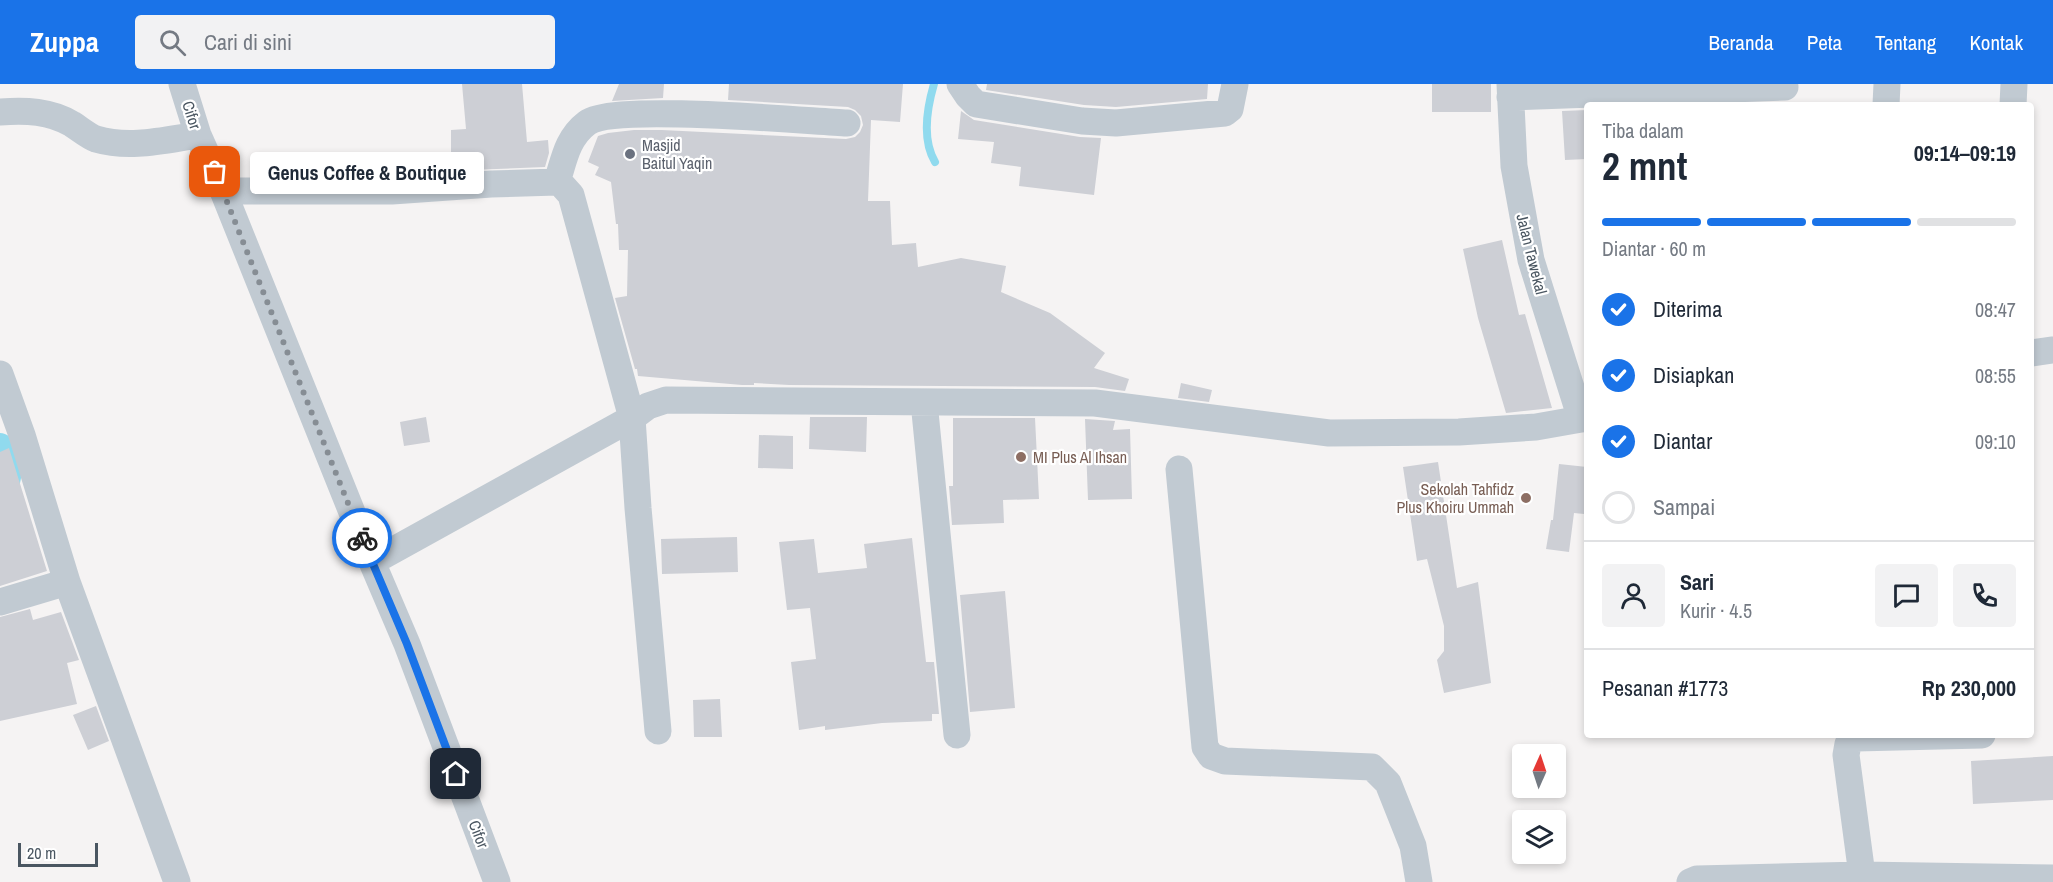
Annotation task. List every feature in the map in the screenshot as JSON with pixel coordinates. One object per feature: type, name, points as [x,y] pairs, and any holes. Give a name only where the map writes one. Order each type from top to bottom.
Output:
[{"type":"street","name":"Cifor","points":[[182,84],[198,135],[223,191],[407,644],[497,882]]},
{"type":"street","points":[[960,84],[976,104],[1082,122],[1116,123],[1225,113],[1230,109],[1235,84]]},
{"type":"street","points":[[1886,102],[1887,84]]},
{"type":"street","points":[[2013,102],[2014,84]]},
{"type":"street","points":[[1521,90],[1785,87]]},
{"type":"street","name":"Jalan Tawekal","points":[[1521,90],[1514,166],[1531,260],[1584,419]]},
{"type":"street","points":[[0,112],[34,110],[70,123],[94,138],[118,144],[139,144],[198,135]]},
{"type":"street","points":[[557,183],[568,144],[589,121],[608,116],[707,115],[847,123]]},
{"type":"street","points":[[223,191],[392,191],[490,184],[557,183],[562,184],[571,195],[632,418],[658,732]]},
{"type":"street","points":[[2034,353],[2053,350]]},
{"type":"street","points":[[0,374],[22,435],[67,582],[177,882]]},
{"type":"street","points":[[372,561],[632,418],[648,406],[666,400],[1095,403],[1329,433],[1459,432],[1536,427],[1584,419]]},
{"type":"street","points":[[924,402],[957,735]]},
{"type":"street","points":[[1179,469],[1205,747],[1211,756],[1224,761],[1372,767],[1388,783],[1413,846],[1419,882]]},
{"type":"street","points":[[0,602],[67,582]]},
{"type":"street","points":[[1856,738],[1848,744],[1846,755],[1861,878]]},
{"type":"street","points":[[1690,882],[1697,879],[2053,878]]},
{"type":"building","points":[[462,84],[522,84],[527,142],[548,140],[549,153],[545,167],[469,170],[468,153],[451,154],[451,130],[466,129]]},
{"type":"building","points":[[619,84],[664,84],[663,98],[612,101]]},
{"type":"building","points":[[729,84],[903,84],[900,122],[871,120],[868,201],[890,201],[892,245],[916,243],[918,267],[961,258],[1006,266],[1001,292],[1050,313],[1105,353],[1094,368],[1129,379],[1125,391],[1095,387],[754,383],[754,385],[742,385],[638,376],[615,298],[627,296],[628,250],[619,250],[618,224],[616,224],[611,182],[595,175],[599,167],[588,162],[598,136],[634,130],[662,130],[846,139],[855,137],[863,125],[861,116],[848,107],[728,100]]},
{"type":"building","points":[[987,84],[1208,84],[1207,99],[1116,107],[1084,105],[986,90]]},
{"type":"building","points":[[1432,84],[1491,84],[1491,112],[1432,112]]},
{"type":"building","points":[[1584,110],[1584,159],[1565,160],[1562,111]]},
{"type":"building","points":[[961,111],[974,120],[1080,137],[1101,138],[1094,195],[1019,186],[1021,167],[991,163],[994,142],[958,139]]},
{"type":"building","points":[[1502,240],[1519,315],[1525,314],[1552,408],[1506,413],[1478,318],[1463,249]]},
{"type":"building","points":[[1181,383],[1212,390],[1209,402],[1178,398]]},
{"type":"building","points":[[426,417],[430,442],[404,446],[400,422]]},
{"type":"building","points":[[810,417],[867,417],[866,452],[809,449]]},
{"type":"building","points":[[953,418],[1035,418],[1039,499],[1003,500],[1004,523],[952,525],[949,486],[953,486]]},
{"type":"building","points":[[1085,419],[1115,421],[1113,430],[1130,429],[1132,499],[1088,500]]},
{"type":"building","points":[[759,435],[793,436],[793,469],[758,468]]},
{"type":"building","points":[[9,448],[47,571],[0,586],[0,452]]},
{"type":"building","points":[[1438,462],[1457,588],[1478,582],[1491,683],[1444,693],[1437,660],[1444,651],[1444,626],[1427,559],[1417,561],[1403,467]]},
{"type":"building","points":[[1559,464],[1584,467],[1584,514],[1574,513],[1569,552],[1546,549],[1551,520],[1553,520]]},
{"type":"building","points":[[737,537],[738,572],[662,574],[661,539]]},
{"type":"building","points":[[912,538],[926,662],[934,662],[939,714],[932,714],[932,721],[882,723],[825,730],[825,726],[799,730],[791,662],[816,659],[810,608],[787,610],[779,542],[814,539],[818,573],[867,568],[864,544]]},
{"type":"building","points":[[1005,591],[1015,708],[970,712],[960,595]]},
{"type":"building","points":[[30,609],[33,620],[61,612],[79,660],[67,663],[77,704],[0,721],[0,617]]},
{"type":"building","points":[[720,699],[722,737],[694,737],[693,700]]},
{"type":"building","points":[[96,706],[109,741],[88,750],[73,715]]},
{"type":"building","points":[[2053,756],[2053,800],[1973,804],[1971,761]]},
{"type":"waterway","points":[[934,84],[929,103],[927,134],[935,162]]},
{"type":"waterway","points":[[0,447],[9,467],[0,511]]},
{"type":"way so far","points":[[215,172],[362,538]]},
{"type":"place","name":"Masjid Baitul Yaqin","points":[[630,154]]},
{"type":"place","name":"Genus Coffee & Boutique","points":[[215,172]]},
{"type":"place","name":"MI Plus Al Ihsan","points":[[1021,457]]},
{"type":"place","name":"Sekolah Tahfidz Plus Khoiru Ummah","points":[[1526,498]]},
{"type":"route","points":[[362,538],[407,644],[456,774]]}]
